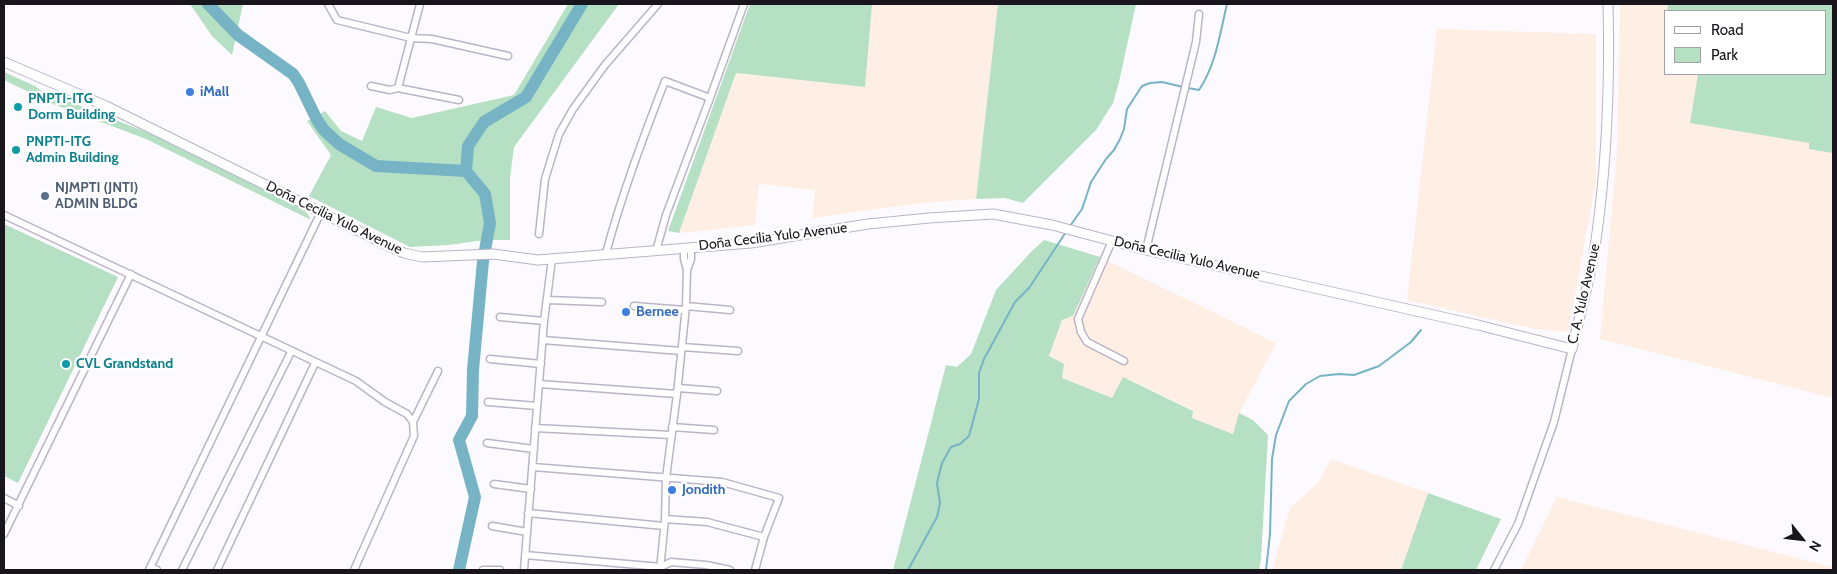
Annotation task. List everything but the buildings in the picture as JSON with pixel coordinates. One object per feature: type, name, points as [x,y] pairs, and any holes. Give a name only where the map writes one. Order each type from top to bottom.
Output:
[{"type":"main road","name":"C. A. Yulo Avenue","points":[[1572,349],[1596,243],[1606,162],[1608,4]]},
{"type":"main road","name":"Doña Cecilia Yulo Avenue","points":[[4,62],[106,106],[404,253],[433,258],[493,254],[538,260],[606,253],[751,243],[868,224],[993,214],[1052,225],[1146,250],[1459,320],[1572,349]]},
{"type":"street","points":[[328,4],[337,20],[411,38],[432,39],[508,56]]},
{"type":"street","points":[[398,88],[420,4]]},
{"type":"street","points":[[539,234],[545,179],[559,134],[573,109],[605,65],[658,4]]},
{"type":"street","points":[[656,251],[666,215],[744,4]]},
{"type":"street","points":[[1146,250],[1196,42],[1199,14]]},
{"type":"street","points":[[606,253],[618,209],[665,81],[710,98]]},
{"type":"street","points":[[370,86],[390,90],[398,88],[460,100]]},
{"type":"street","points":[[158,570],[150,568],[321,212]]},
{"type":"street","points":[[4,215],[356,381],[385,402],[407,414],[413,422]]},
{"type":"street","points":[[1112,241],[1078,319],[1081,332],[1087,342],[1124,361]]},
{"type":"street","points":[[660,569],[665,519],[666,478],[678,391],[686,308],[687,270],[691,259],[687,248]]},
{"type":"street","points":[[524,570],[544,321],[552,259]]},
{"type":"street","points":[[4,534],[132,274]]},
{"type":"street","points":[[547,300],[602,302]]},
{"type":"street","points":[[634,306],[730,310]]},
{"type":"street","points":[[500,317],[544,321]]},
{"type":"street","points":[[543,340],[738,351]]},
{"type":"street","name":"C. A. Yulo Avenue","points":[[1494,570],[1518,524],[1554,422],[1572,349]]},
{"type":"street","points":[[182,570],[291,352]]},
{"type":"street","points":[[490,358],[541,364]]},
{"type":"street","points":[[217,570],[315,363]]},
{"type":"street","points":[[354,570],[414,436],[413,422],[438,371]]},
{"type":"street","points":[[539,384],[678,391],[717,391]]},
{"type":"street","points":[[488,402],[537,406]]},
{"type":"street","points":[[672,427],[714,430]]},
{"type":"street","points":[[535,428],[671,435]]},
{"type":"street","points":[[488,443],[534,449]]},
{"type":"street","points":[[533,467],[722,482],[778,498],[755,570]]},
{"type":"street","points":[[494,484],[531,489]]},
{"type":"street","points":[[4,498],[19,506]]},
{"type":"street","points":[[528,513],[664,526]]},
{"type":"street","points":[[665,519],[708,522],[764,537]]},
{"type":"street","points":[[492,526],[527,532]]},
{"type":"street","points":[[525,556],[660,569],[671,562],[706,565],[730,570]]},
{"type":"street","points":[[482,570],[500,570]]},
{"type":"shaded area","points":[[872,4],[998,4],[976,199],[920,203],[812,218],[815,190],[759,184],[755,225],[679,233],[736,73],[864,87]]},
{"type":"shaded area","points":[[1620,4],[1833,4],[1833,398],[1600,339],[1617,150]]},
{"type":"shaded area","points":[[1437,29],[1596,34],[1596,181],[1568,332],[1534,329],[1407,300]]},
{"type":"shaded area","points":[[1100,257],[1276,343],[1239,413],[1233,434],[1192,418],[1193,410],[1123,377],[1112,398],[1062,378],[1064,364],[1049,356],[1062,320],[1073,316]]},
{"type":"shaded area","points":[[1331,459],[1428,493],[1401,570],[1272,570],[1290,508],[1318,483]]},
{"type":"shaded area","points":[[1557,497],[1833,567],[1833,570],[1521,570]]},
{"type":"green space","points":[[190,4],[243,4],[232,55],[212,36]]},
{"type":"green space","points":[[568,4],[619,4],[514,147],[510,178],[510,240],[484,240],[449,245],[410,247],[309,196],[331,155],[307,121],[325,111],[341,131],[362,141],[376,107],[412,118],[514,95]]},
{"type":"green space","points":[[750,4],[872,4],[865,87],[736,73],[679,233],[668,231]]},
{"type":"green space","points":[[998,4],[1136,4],[1113,103],[1096,130],[1023,203],[1005,198],[976,199]]},
{"type":"green space","points":[[1668,4],[1833,4],[1833,153],[1809,149],[1809,143],[1690,123],[1698,75],[1827,75],[1827,10],[1667,10]]},
{"type":"green space","points":[[4,72],[42,91],[149,133],[298,207],[307,213],[311,220],[146,139],[53,104],[4,80]]},
{"type":"green space","points":[[4,224],[118,277],[18,483],[4,476]]},
{"type":"green space","points":[[1044,240],[1100,257],[1073,316],[1062,320],[1049,356],[1064,364],[1062,378],[1112,398],[1123,377],[1193,411],[1192,418],[1233,434],[1239,413],[1253,420],[1268,435],[1259,570],[893,570],[946,365],[957,367],[971,354],[996,290]]},
{"type":"green space","points":[[1428,493],[1501,519],[1476,570],[1401,570]]},
{"type":"waterway","points":[[208,4],[238,35],[293,74],[317,120],[324,130],[339,144],[376,166],[466,171],[485,194],[490,223],[483,261],[473,370],[472,416],[459,440],[475,497],[459,570]]},
{"type":"waterway","points":[[466,171],[468,146],[484,122],[526,97],[582,4]]},
{"type":"waterway","points":[[1188,88],[1199,90],[1210,70],[1227,4]]},
{"type":"waterway","points":[[1070,226],[1082,209],[1091,182],[1120,139],[1124,129],[1127,109],[1142,86],[1162,82],[1183,87]]},
{"type":"waterway","points":[[908,570],[937,517],[940,503],[937,483],[942,463],[951,447],[960,444],[969,436],[979,399],[979,373],[984,359],[1015,302],[1029,288],[1066,232]]},
{"type":"waterway","points":[[1266,570],[1270,534],[1272,459],[1276,435],[1289,401],[1306,384],[1320,376],[1354,375],[1379,366],[1411,342],[1421,330]]},
{"type":"place","name":"iMall","points":[[190,92]]},
{"type":"place","name":"PNPTI-ITG Dorm Building","points":[[18,107]]},
{"type":"place","name":"PNPTI-ITG Admin Building","points":[[16,150]]},
{"type":"place","name":"NJMPTI (JNTI) ADMIN BLDG","points":[[45,196]]},
{"type":"place","name":"Bernee","points":[[626,312]]},
{"type":"place","name":"CVL Grandstand","points":[[66,364]]},
{"type":"place","name":"Jondith","points":[[672,490]]}]
